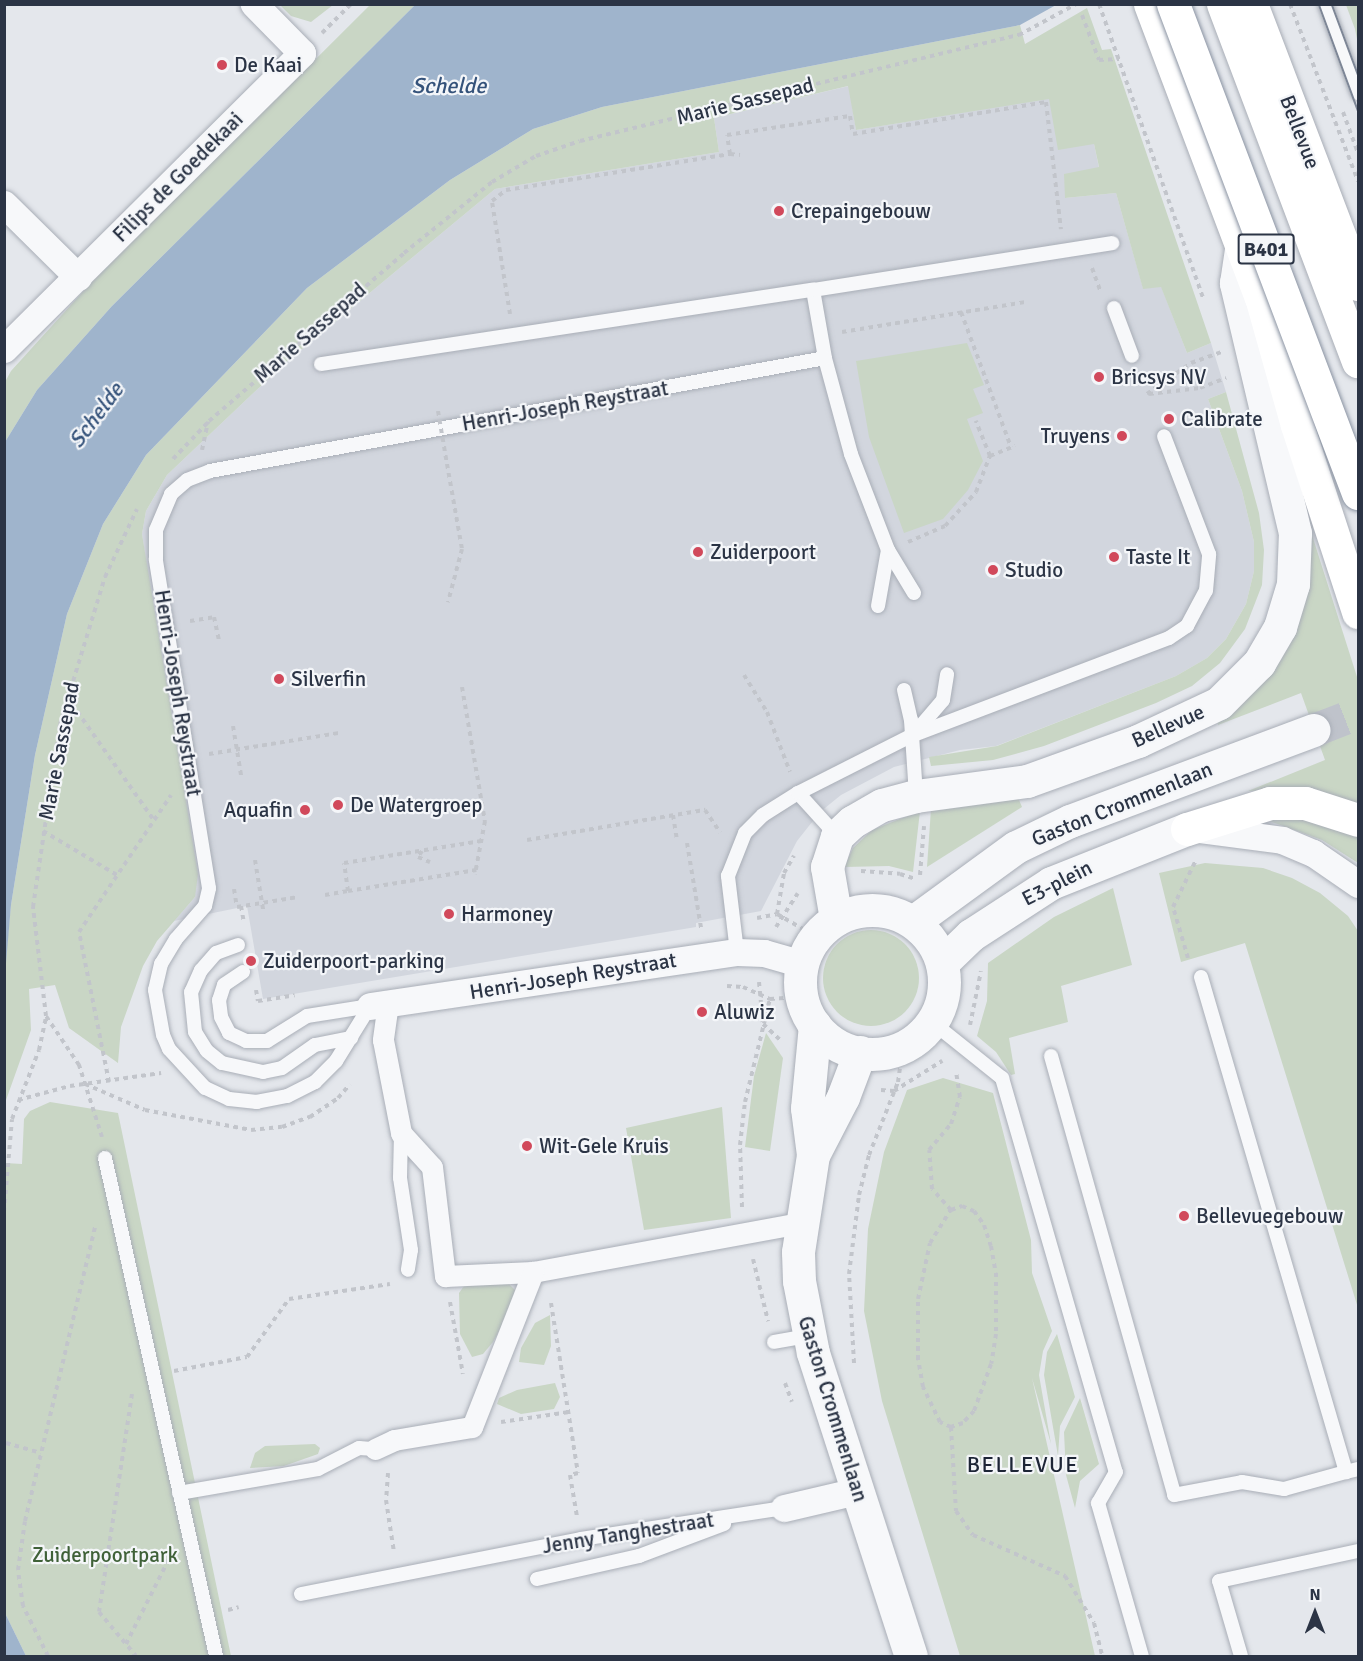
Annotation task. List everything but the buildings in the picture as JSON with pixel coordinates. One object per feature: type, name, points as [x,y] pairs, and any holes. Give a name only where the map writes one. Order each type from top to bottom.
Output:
[{"type":"main road","name":"Bellevue","points":[[1150,4],[1261,297],[1297,425],[1359,612]]},
{"type":"main road","name":"B401","points":[[1173,4],[1359,494]]},
{"type":"main road","name":"B401","points":[[1223,4],[1359,361]]},
{"type":"main road","name":"Bellevue","points":[[1251,4],[1354,272]]},
{"type":"main road","points":[[1192,842],[1270,803],[1305,803],[1359,820]]},
{"type":"street","points":[[254,4],[302,52]]},
{"type":"street","name":"Filips de Goedekaai","points":[[4,349],[302,52]]},
{"type":"street","points":[[4,204],[78,277]]},
{"type":"street","name":"Bellevue","points":[[837,836],[852,822],[882,805],[921,795],[1027,781],[1187,721],[1219,703],[1259,663],[1280,627],[1293,584],[1295,533],[1236,283],[1242,243]]},
{"type":"street","name":"Gaston Crommenlaan","points":[[913,922],[1016,847],[1070,821],[1314,730]]},
{"type":"street","points":[[1192,842],[1245,832],[1282,840],[1313,853],[1359,884]]},
{"type":"street","points":[[818,940],[827,879],[837,836]]},
{"type":"street","name":"E3-plein","points":[[942,963],[971,935],[1051,883],[1192,842]]},
{"type":"street","points":[[818,940],[855,911],[875,910],[913,922],[936,947],[942,963],[944,983],[932,1022]]},
{"type":"street","name":"Gaston Crommenlaan","points":[[818,940],[786,998],[827,1038],[860,1052],[882,1053],[903,1047],[932,1022]]},
{"type":"street","name":"Henri-Joseph Reystraat","points":[[379,1005],[737,952],[764,953],[818,940]]},
{"type":"street","points":[[379,1005],[383,1040],[401,1133],[432,1167],[445,1276],[539,1271],[677,1258],[747,1234],[801,1223]]},
{"type":"street","name":"Gaston Crommenlaan","points":[[813,1155],[807,1108],[815,1025]]},
{"type":"street","name":"Gaston Crommenlaan","points":[[860,1052],[847,1085],[813,1155],[801,1223],[799,1281],[808,1336],[908,1656]]},
{"type":"street","points":[[375,1449],[394,1440],[472,1427],[539,1271]]},
{"type":"street","name":"Jenny Tanghestraat","points":[[784,1508],[857,1491]]},
{"type":"lane","points":[[1325,4],[1359,93]]},
{"type":"lane","points":[[321,364],[1112,243]]},
{"type":"lane","points":[[813,290],[825,358],[851,454],[888,549],[914,593]]},
{"type":"lane","points":[[1114,308],[1132,356]]},
{"type":"lane","name":"Henri-Joseph Reystraat","points":[[379,1005],[315,1082],[287,1096],[257,1102],[230,1099],[205,1088],[187,1072],[169,1049],[158,1021],[155,990],[161,964],[176,939],[205,906],[209,888],[156,559],[156,530],[161,512],[171,494],[186,480],[210,471],[825,358]]},
{"type":"lane","points":[[737,952],[728,898],[735,852],[746,832],[763,815],[798,793],[911,736],[1169,638],[1187,626],[1206,591],[1209,554],[1164,436]]},
{"type":"lane","points":[[878,606],[888,549]]},
{"type":"lane","points":[[911,736],[943,700],[947,674]]},
{"type":"lane","points":[[904,690],[921,795]]},
{"type":"lane","points":[[798,793],[837,836]]},
{"type":"lane","points":[[238,945],[216,953],[201,970],[191,992],[195,1032],[207,1051],[222,1063],[264,1072],[282,1068],[315,1045],[351,1038]]},
{"type":"lane","points":[[249,976],[224,985],[219,1000],[221,1017],[230,1033],[246,1041],[267,1041],[308,1016],[379,1005]]},
{"type":"lane","points":[[1051,1056],[1174,1495],[1242,1482],[1284,1490],[1352,1470],[1201,977]]},
{"type":"lane","points":[[932,1022],[1002,1078],[1116,1472],[1098,1503],[1142,1656]]},
{"type":"lane","points":[[401,1133],[400,1178],[411,1250],[408,1270]]},
{"type":"lane","points":[[105,1158],[155,1374],[216,1656]]},
{"type":"lane","points":[[774,1342],[808,1336]]},
{"type":"lane","points":[[179,1493],[318,1469],[359,1448],[375,1449]]},
{"type":"lane","name":"Jenny Tanghestraat","points":[[301,1594],[398,1573],[581,1539],[784,1508]]},
{"type":"lane","points":[[537,1579],[639,1556],[751,1513]]},
{"type":"lane","points":[[1240,1656],[1219,1581],[1359,1551]]},
{"type":"path","points":[[302,52],[351,4]]},
{"type":"path","name":"Marie Sassepad","points":[[166,467],[209,421],[404,253],[492,182],[536,156],[580,141],[1019,35],[1076,4]]},
{"type":"path","points":[[1100,4],[1207,310]]},
{"type":"path","points":[[1290,4],[1359,181]]},
{"type":"path","points":[[1082,15],[1099,60],[1119,59]]},
{"type":"path","points":[[730,154],[727,135],[850,116],[853,134],[1046,102],[1056,157],[1063,251]]},
{"type":"path","points":[[514,335],[492,201],[506,190],[730,154],[740,155]]},
{"type":"path","points":[[821,335],[1025,302]]},
{"type":"path","points":[[961,312],[1013,447],[990,456]]},
{"type":"path","points":[[1214,354],[1191,363],[1147,394],[1200,388],[1222,379]]},
{"type":"path","points":[[438,411],[462,549],[448,602]]},
{"type":"path","points":[[888,549],[945,526],[976,492],[990,456],[976,422]]},
{"type":"path","name":"Marie Sassepad","points":[[105,1158],[100,1125],[79,1065],[46,1016],[33,907],[43,831],[67,697],[105,576],[142,500]]},
{"type":"path","points":[[187,610],[191,632]]},
{"type":"path","points":[[189,621],[214,617],[219,641]]},
{"type":"path","points":[[744,675],[766,712],[798,793]]},
{"type":"path","points":[[325,895],[475,872],[484,821],[462,687]]},
{"type":"path","points":[[67,697],[153,819]]},
{"type":"path","points":[[232,726],[241,775]]},
{"type":"path","points":[[188,758],[339,733]]},
{"type":"path","points":[[210,743],[213,765]]},
{"type":"path","points":[[921,795],[919,881],[941,901]]},
{"type":"path","points":[[109,1082],[79,933],[168,799]]},
{"type":"path","points":[[527,840],[705,810],[735,852]]},
{"type":"path","points":[[673,815],[677,840]]},
{"type":"path","points":[[43,831],[117,875]]},
{"type":"path","points":[[348,891],[344,863],[481,841]]},
{"type":"path","points":[[1186,956],[1173,907],[1192,842]]},
{"type":"path","points":[[687,843],[701,928]]},
{"type":"path","points":[[423,850],[418,857],[430,862]]},
{"type":"path","points":[[255,860],[263,909]]},
{"type":"path","points":[[233,883],[237,907],[298,897]]},
{"type":"path","points":[[241,906],[245,927]]},
{"type":"path","points":[[777,914],[818,940]]},
{"type":"path","points":[[847,1085],[894,1091],[947,1057],[961,1045],[974,1017],[980,984],[981,962],[971,935]]},
{"type":"path","points":[[249,976],[258,1001],[277,996],[301,994]]},
{"type":"path","points":[[721,986],[743,987],[786,998],[763,1024],[750,1071],[740,1145],[747,1234],[774,1342]]},
{"type":"path","points":[[4,1212],[8,1144],[18,1101],[39,1050],[46,1016]]},
{"type":"path","points":[[763,1024],[812,1071]]},
{"type":"path","points":[[855,1367],[848,1317],[849,1274],[859,1195],[869,1155],[894,1091],[903,1047]]},
{"type":"path","points":[[947,1057],[954,1062],[960,1097],[951,1124],[929,1150],[928,1172],[932,1189],[951,1210]]},
{"type":"path","points":[[18,1101],[41,1091],[85,1083],[187,1072]]},
{"type":"path","points":[[962,1206],[974,1211],[984,1225],[991,1246],[998,1303],[996,1334],[984,1390],[974,1411],[963,1423],[951,1427],[940,1422],[923,1387],[916,1330],[918,1299],[930,1243],[951,1210],[962,1206]]},
{"type":"path","points":[[48,1656],[23,1606],[18,1570],[41,1453],[97,1218]]},
{"type":"path","points":[[539,1271],[569,1412],[578,1473],[570,1475],[581,1539]]},
{"type":"path","points":[[155,1374],[247,1357],[289,1299],[445,1276],[472,1427],[569,1412]]},
{"type":"path","points":[[134,1381],[99,1612],[136,1656]]},
{"type":"path","points":[[951,1427],[956,1510],[973,1535],[1065,1576],[1094,1623],[1102,1656]]},
{"type":"path","points":[[6,1443],[41,1453]]},
{"type":"path","points":[[375,1449],[385,1462],[389,1478],[386,1500],[398,1573]]},
{"type":"path","points":[[126,1644],[186,1525]]},
{"type":"shaded area","name":"Zuiderpoort","points":[[849,86],[856,130],[1049,98],[1094,144],[1099,168],[1065,198],[1116,193],[1143,288],[1161,286],[1187,353],[1211,343],[1226,392],[1208,399],[1242,491],[1254,542],[1254,571],[1246,604],[1226,639],[1207,658],[1176,676],[996,746],[960,750],[894,767],[841,795],[820,812],[797,841],[761,911],[696,923],[696,927],[263,999],[247,906],[174,921],[195,897],[142,534],[146,511],[167,475],[284,364],[495,189],[719,152],[714,118]]},
{"type":"green space","points":[[280,5],[333,5],[311,22],[291,16]]},
{"type":"green space","points":[[370,5],[415,5],[112,306],[37,390],[5,442],[5,382],[11,371],[89,285]]},
{"type":"green space","points":[[1346,5],[1358,5],[1358,44],[1355,29]]},
{"type":"green space","points":[[1087,8],[1102,50],[1111,49],[1211,343],[1187,353],[1161,287],[1143,289],[1116,193],[1065,198],[1064,174],[1099,167],[1094,144],[1058,150],[1049,99],[856,130],[848,86],[714,118],[719,152],[495,189],[284,364],[167,475],[146,511],[142,534],[198,874],[195,897],[157,941],[143,966],[121,1027],[118,1063],[69,1028],[55,985],[29,989],[31,1030],[5,1103],[4,975],[11,905],[35,755],[67,614],[103,524],[146,455],[307,288],[450,180],[533,129],[602,107],[1020,25],[1025,44]]},
{"type":"green space","points":[[967,343],[984,385],[973,389],[983,413],[967,419],[983,461],[968,490],[943,519],[904,533],[869,437],[856,361]]},
{"type":"green space","points":[[1226,392],[1259,513],[1264,550],[1262,585],[1245,629],[1220,663],[1192,686],[1156,703],[1044,746],[993,760],[931,766],[929,757],[997,746],[1176,676],[1207,658],[1226,639],[1246,604],[1254,571],[1254,542],[1242,491],[1208,399]]},
{"type":"green space","points":[[1312,535],[1358,680],[1358,805],[1311,789],[1248,791],[1325,760],[1301,693],[1218,725],[1217,718]]},
{"type":"green space","points":[[1017,795],[1022,807],[927,867],[931,809]]},
{"type":"green space","points":[[920,811],[913,872],[889,866],[844,867],[853,848],[872,830]]},
{"type":"green space","points":[[1287,813],[1358,834],[1358,863],[1322,840],[1264,819]]},
{"type":"green space","points":[[1205,863],[1263,868],[1292,878],[1320,893],[1348,916],[1358,931],[1358,1308],[1245,943],[1181,962],[1159,873]]},
{"type":"green space","points":[[1113,888],[1132,965],[1061,986],[1068,1022],[1009,1038],[1015,1074],[1011,1075],[996,1052],[977,1036],[987,1001],[988,963],[1054,917]]},
{"type":"green space","points":[[862,930],[880,930],[898,938],[911,951],[919,969],[916,997],[898,1018],[880,1026],[862,1026],[844,1018],[831,1005],[823,987],[823,969],[831,951],[844,938]]},
{"type":"green space","points":[[766,1033],[783,1058],[770,1151],[745,1147],[754,1076]]},
{"type":"green space","points":[[943,1078],[993,1093],[1031,1240],[1032,1273],[1052,1331],[1043,1351],[1039,1375],[1051,1444],[1032,1378],[1095,1656],[960,1656],[882,1401],[864,1311],[868,1229],[884,1152],[907,1090]]},
{"type":"green space","name":"Zuiderpoortpark","points":[[50,1102],[118,1113],[231,1656],[26,1656],[5,1613],[5,1163],[22,1164],[24,1119],[30,1111]]},
{"type":"green space","points":[[722,1107],[731,1218],[644,1230],[626,1128]]},
{"type":"green space","points":[[508,1283],[515,1290],[506,1319],[493,1342],[483,1354],[472,1357],[460,1334],[459,1293],[464,1286]]},
{"type":"green space","points":[[550,1315],[551,1346],[544,1365],[519,1362],[521,1348],[535,1323]]},
{"type":"green space","points":[[1057,1334],[1075,1397],[1060,1426],[1058,1456],[1044,1375],[1047,1352]]},
{"type":"green space","points":[[555,1383],[560,1397],[554,1409],[521,1414],[497,1404],[499,1398],[517,1390]]},
{"type":"green space","points":[[1080,1398],[1099,1464],[1080,1481],[1075,1508],[1066,1475],[1064,1432]]},
{"type":"green space","points":[[315,1444],[320,1448],[318,1454],[284,1466],[250,1468],[255,1453],[265,1446]]},
{"type":"water","name":"Schelde","points":[[415,5],[1056,5],[1020,25],[602,107],[533,129],[450,180],[307,288],[146,455],[103,524],[67,614],[35,755],[11,905],[5,975],[5,442],[37,390],[112,306]]},
{"type":"water","points":[[5,1613],[26,1656],[5,1656]]},
{"type":"tunnel","points":[[1314,730],[1358,713]]},
{"type":"tram line","points":[[1319,4],[1358,110]]},
{"type":"tram line","points":[[1332,4],[1358,74]]},
{"type":"place","name":"De Kaai","points":[[222,65]]},
{"type":"place","name":"Crepaingebouw","points":[[779,211]]},
{"type":"place","name":"Bricsys NV","points":[[1099,377]]},
{"type":"place","name":"Calibrate","points":[[1169,419]]},
{"type":"place","name":"Truyens","points":[[1122,436]]},
{"type":"place","name":"Zuiderpoort","points":[[698,552]]},
{"type":"place","name":"Taste It","points":[[1114,557]]},
{"type":"place","name":"Studio","points":[[993,570]]},
{"type":"place","name":"Silverfin","points":[[279,679]]},
{"type":"place","name":"De Watergroep","points":[[338,805]]},
{"type":"place","name":"Aquafin","points":[[305,810]]},
{"type":"place","name":"Harmoney","points":[[449,914]]},
{"type":"place","name":"Zuiderpoort-parking","points":[[251,961]]},
{"type":"place","name":"Aluwiz","points":[[702,1012]]},
{"type":"place","name":"Wit-Gele Kruis","points":[[527,1146]]},
{"type":"place","name":"Bellevuegebouw","points":[[1184,1216]]},
{"type":"district","name":"BELLEVUE","points":[[1023,1465]]}]
